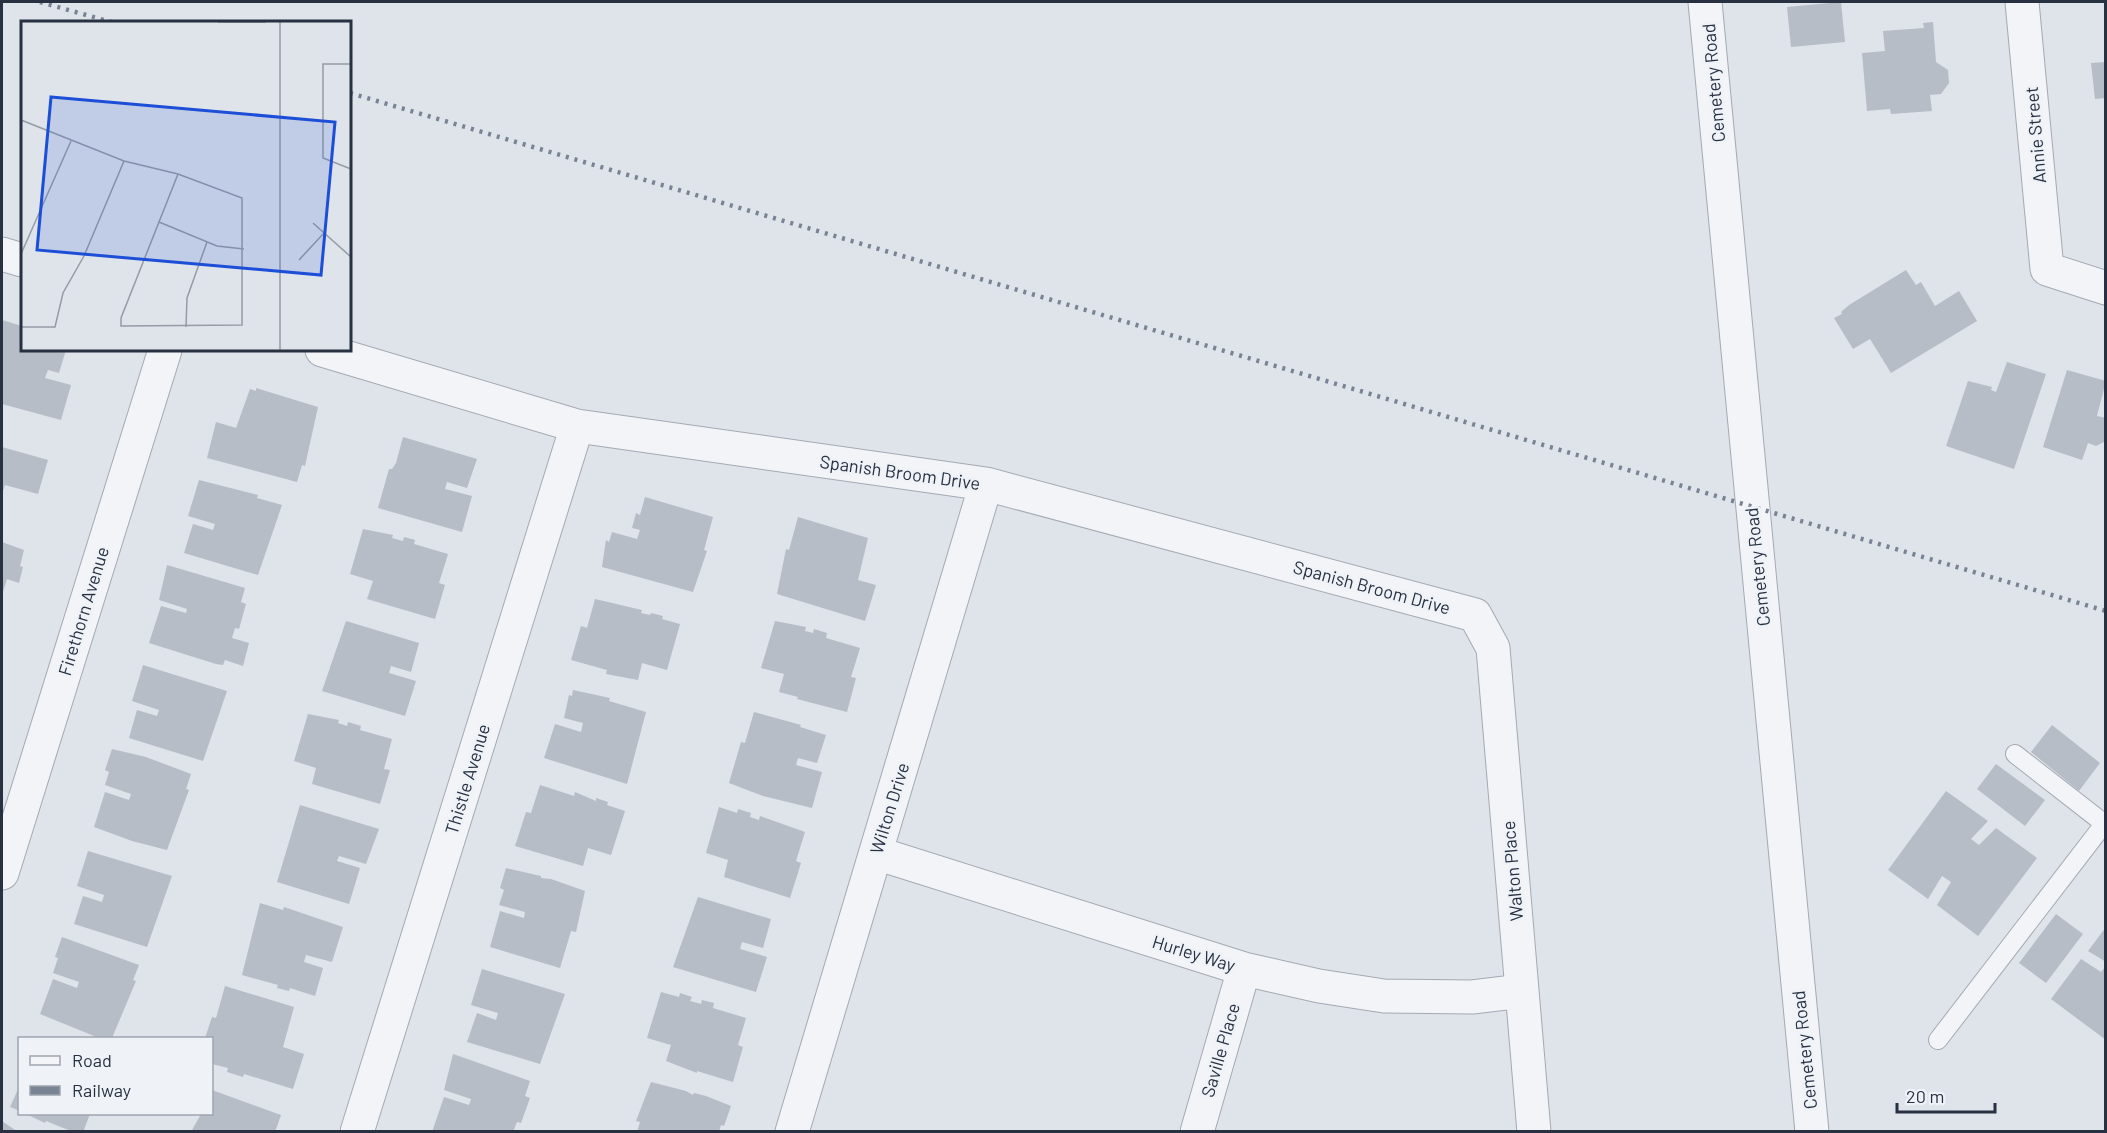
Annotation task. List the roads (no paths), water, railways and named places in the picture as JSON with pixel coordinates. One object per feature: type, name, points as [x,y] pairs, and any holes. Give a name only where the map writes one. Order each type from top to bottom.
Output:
[{"type":"street","name":"Cemetery Road","points":[[1705,2],[1812,1131]]},
{"type":"street","name":"Annie Street","points":[[2022,2],[2047,269],[2106,288]]},
{"type":"street","points":[[2,254],[21,260]]},
{"type":"street","name":"Firethorn Avenue","points":[[2,873],[165,351]]},
{"type":"street","name":"Spanish Broom Drive","points":[[325,351],[577,426],[986,484],[1475,615]]},
{"type":"street","name":"Thistle Avenue","points":[[357,1131],[577,426]]},
{"type":"street","name":"Wilton Drive","points":[[792,1131],[986,484]]},
{"type":"street","name":"Walton Place","points":[[1475,615],[1493,648],[1534,1131]]},
{"type":"street","name":"Hurley Way","points":[[876,853],[1244,969],[1319,986],[1384,996],[1472,998],[1522,991]]},
{"type":"street","name":"Saville Place","points":[[1197,1131],[1244,969]]},
{"type":"lane","points":[[1938,1040],[2105,824],[2015,754]]},
{"type":"railway","points":[[40,2],[107,21]]},
{"type":"railway","points":[[351,93],[2106,611]]}]
